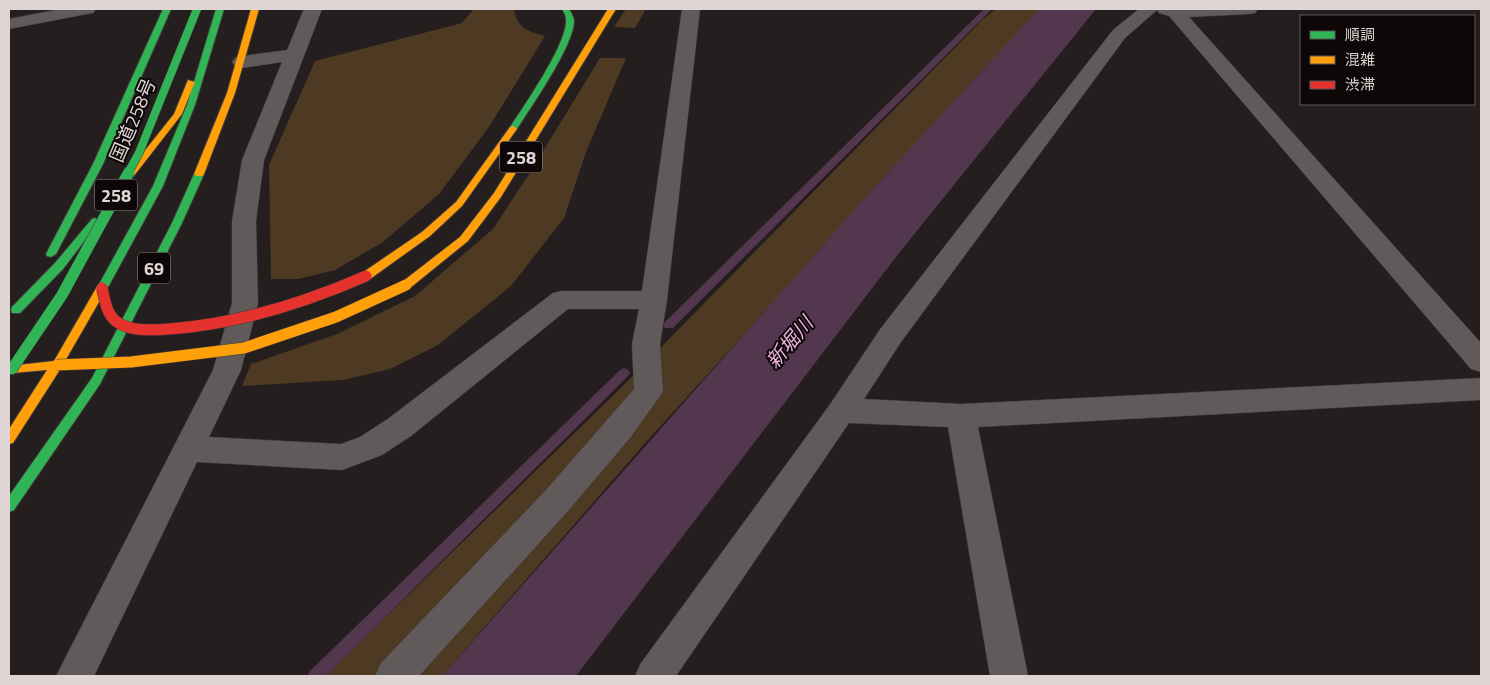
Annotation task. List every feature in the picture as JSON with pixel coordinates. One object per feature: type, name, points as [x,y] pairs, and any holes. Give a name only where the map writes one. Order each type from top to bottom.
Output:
[{"type":"main road","points":[[9,321],[79,206],[167,9]]},
{"type":"main road","name":"国道258号","points":[[10,371],[62,295],[140,153],[197,9]]},
{"type":"main road","points":[[16,310],[59,266],[178,114],[200,62],[218,9]]},
{"type":"main road","name":"258","points":[[218,9],[192,105],[158,186],[102,288],[106,310],[118,323],[141,329],[170,329],[249,319],[284,310],[323,296],[366,276],[418,242],[459,203],[494,158],[560,50],[570,20],[566,9]]},
{"type":"main road","name":"69","points":[[9,506],[96,381],[177,224],[220,127],[242,62],[255,9]]},
{"type":"main road","name":"258","points":[[10,371],[57,365],[131,362],[244,348],[336,317],[406,285],[464,239],[498,196],[612,9]]},
{"type":"main road","points":[[9,439],[57,365],[102,288]]},
{"type":"street","points":[[9,24],[87,9]]},
{"type":"street","points":[[76,676],[228,370],[245,303],[244,221],[253,160],[313,9]]},
{"type":"street","points":[[394,676],[535,523],[626,421],[649,392],[646,344],[654,300],[690,9]]},
{"type":"street","points":[[654,676],[841,411],[891,336],[1119,34],[1163,10],[1248,9]]},
{"type":"street","points":[[1163,10],[1481,361]]},
{"type":"street","points":[[242,62],[295,55]]},
{"type":"street","points":[[188,449],[342,457],[371,446],[400,427],[562,300],[654,300]]},
{"type":"street","points":[[841,411],[961,416],[1481,389]]},
{"type":"street","points":[[961,416],[1009,676]]},
{"type":"shaded area","points":[[474,9],[514,9],[518,21],[524,28],[545,36],[489,127],[439,194],[383,242],[335,270],[298,279],[271,279],[269,165],[315,61],[462,23]]},
{"type":"shaded area","points":[[626,9],[646,9],[635,28],[614,27]]},
{"type":"shaded area","points":[[996,9],[1040,9],[647,441],[442,676],[325,676],[626,383],[983,19]]},
{"type":"shaded area","points":[[600,58],[626,58],[586,152],[564,218],[511,286],[438,345],[390,369],[343,380],[242,386],[251,364],[337,334],[415,296],[493,229]]},
{"type":"water","name":"新堀川","points":[[1039,9],[1096,9],[899,253],[576,676],[442,676],[872,190]]},
{"type":"waterway","points":[[669,325],[988,9]]},
{"type":"waterway","points":[[315,676],[624,373]]},
{"type":"traffic: fast","points":[[51,254],[98,164],[167,9]]},
{"type":"traffic: fast","points":[[12,369],[62,295],[139,153],[197,9]]},
{"type":"traffic: fast","points":[[102,288],[158,186],[191,105],[220,9]]},
{"type":"traffic: fast","points":[[513,129],[547,75],[563,43],[570,20],[566,9]]},
{"type":"traffic: fast","points":[[9,506],[96,381],[177,223],[199,174]]},
{"type":"traffic: fast","points":[[16,310],[59,266],[95,221]]},
{"type":"traffic: slow","points":[[199,174],[231,93],[255,9]]},
{"type":"traffic: slow","points":[[406,285],[464,239],[498,195],[612,9]]},
{"type":"traffic: slow","points":[[130,175],[178,114],[191,82]]},
{"type":"traffic: slow","points":[[366,276],[426,234],[459,204],[513,129]]},
{"type":"traffic: slow","points":[[57,365],[131,362],[244,348],[336,317],[406,285]]},
{"type":"traffic: slow","points":[[9,439],[57,365],[102,288]]},
{"type":"traffic: slow","points":[[12,369],[57,365]]},
{"type":"traffic: jam","points":[[102,288],[108,311],[117,322],[133,328],[161,329],[215,324],[266,313],[316,297],[366,276]]}]
